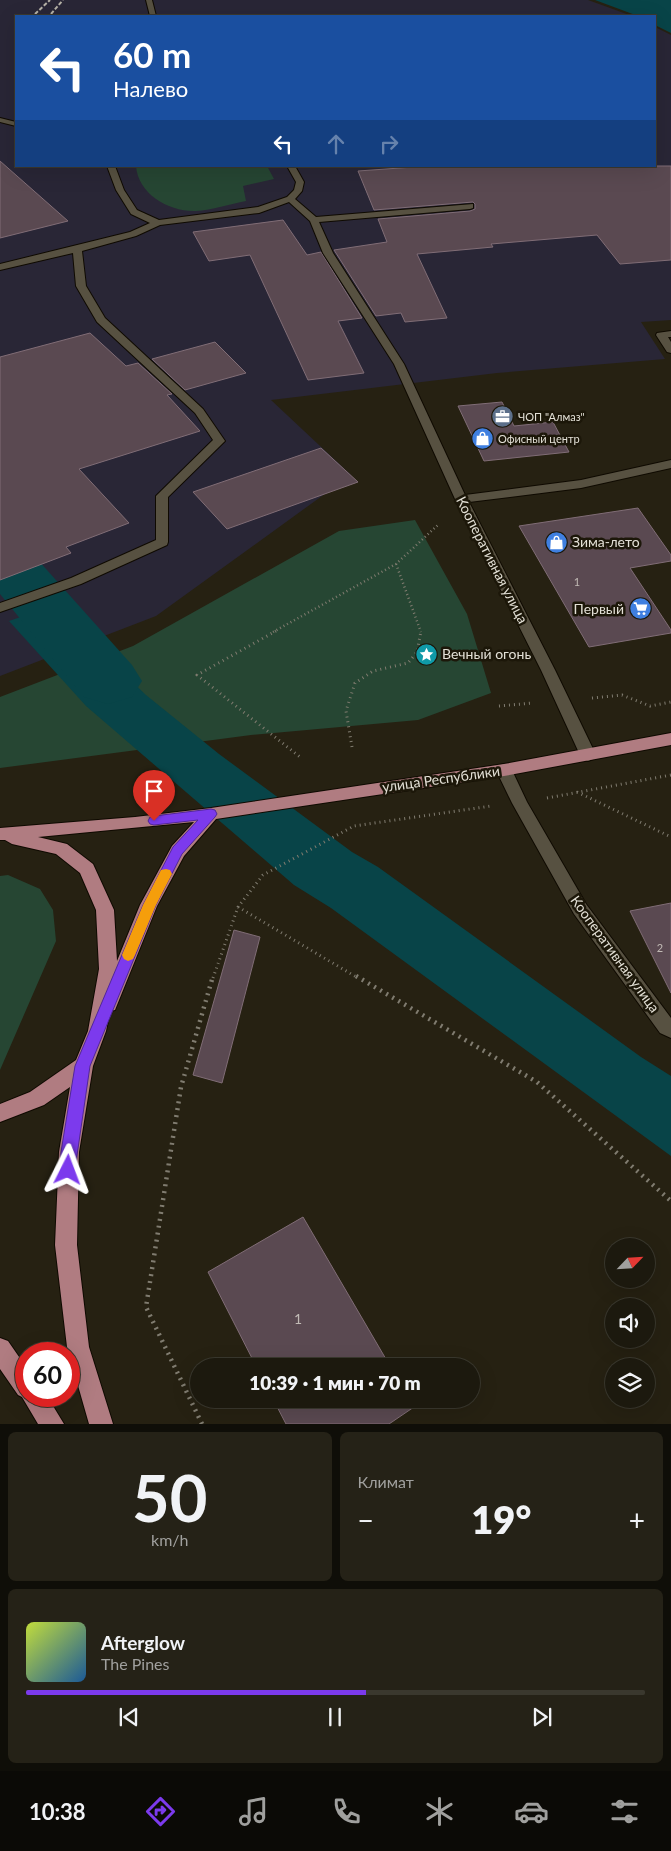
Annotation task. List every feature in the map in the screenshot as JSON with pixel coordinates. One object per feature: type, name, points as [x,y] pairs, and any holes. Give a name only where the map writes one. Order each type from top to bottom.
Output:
[{"type":"main road","name":"улица Республики","points":[[0,835],[211,814],[504,770],[671,739]]},
{"type":"main road","points":[[101,1424],[78,1347],[66,1245],[69,1152],[83,1066],[149,905],[178,851],[211,814]]},
{"type":"main road","points":[[0,835],[61,848],[87,869],[105,910],[108,969],[97,1031]]},
{"type":"main road","points":[[0,1112],[36,1099],[83,1066]]},
{"type":"main road","points":[[0,1349],[15,1371]]},
{"type":"main road","points":[[40,1407],[52,1424]]},
{"type":"street","points":[[149,0],[153,15]]},
{"type":"street","points":[[0,120],[15,124]]},
{"type":"street","points":[[111,167],[120,190],[134,212],[158,223]]},
{"type":"street","points":[[0,267],[133,234],[158,223],[259,210],[290,199],[298,191],[300,182],[292,167]]},
{"type":"street","points":[[290,199],[314,220],[470,206]]},
{"type":"street","name":"Кооперативная улица","points":[[314,220],[328,253],[399,364],[461,499],[548,670],[588,755]]},
{"type":"street","points":[[0,608],[76,581],[162,542],[162,496],[219,441],[199,411],[101,320],[81,286],[77,248]]},
{"type":"street","points":[[671,334],[661,335],[671,350]]},
{"type":"street","points":[[461,499],[580,484],[671,464]]},
{"type":"street","name":"Кооперативная улица","points":[[504,770],[520,803],[580,909],[671,1030]]},
{"type":"path","points":[[300,757],[197,675],[396,564],[439,524]]},
{"type":"path","points":[[352,747],[346,711],[355,683],[373,671],[408,663],[417,652],[421,632],[396,564]]},
{"type":"path","points":[[202,1424],[146,1307],[181,1087],[220,954],[238,907],[263,874],[354,826],[421,815],[520,803],[671,775]]},
{"type":"path","points":[[577,792],[671,837]]},
{"type":"path","points":[[238,907],[536,1082],[671,1201]]},
{"type":"shaded area","points":[[0,0],[588,0],[629,15],[15,15],[15,167],[656,167],[656,28],[671,35],[671,320],[641,322],[665,359],[497,373],[271,400],[351,475],[156,616],[0,676]]},
{"type":"green space","points":[[136,167],[268,167],[274,179],[243,186],[246,201],[196,211],[186,211],[166,205],[157,199],[142,185]]},
{"type":"green space","points":[[415,520],[467,614],[491,693],[418,720],[251,735],[0,768],[0,697],[133,646],[339,531]]},
{"type":"green space","points":[[8,875],[40,889],[53,910],[56,941],[0,1070],[0,876]]},
{"type":"water","points":[[595,0],[671,0],[671,33],[656,26],[656,15],[635,15]]},
{"type":"water","points":[[61,603],[120,670],[146,695],[219,754],[352,852],[378,867],[641,1057],[671,1076],[671,1156],[331,908],[294,885],[86,706],[9,621]]},
{"type":"building","points":[[0,161],[68,221],[0,238]]},
{"type":"building","points":[[671,166],[671,260],[620,264],[597,235],[491,244],[493,247],[417,254],[447,318],[405,322],[401,313],[376,316],[334,250],[387,242],[378,219],[470,211],[475,209],[475,204],[473,202],[374,210],[358,171],[414,167]]},
{"type":"building","points":[[283,220],[307,255],[321,252],[362,318],[338,321],[364,373],[308,380],[250,255],[209,261],[193,232]]},
{"type":"building","points":[[90,333],[126,366],[138,363],[172,394],[167,395],[200,431],[79,469],[129,523],[66,547],[71,553],[0,580],[0,357]]},
{"type":"building","points":[[215,342],[246,373],[185,390],[152,359]]},
{"type":"building","points":[[502,402],[514,426],[553,422],[569,452],[484,461],[458,406]]},
{"type":"building","points":[[321,448],[358,482],[227,529],[193,492]]},
{"type":"building","points":[[638,508],[671,555],[671,561],[630,568],[671,630],[671,633],[589,647],[519,526]]},
{"type":"building","points":[[671,903],[671,993],[630,911]]},
{"type":"building","points":[[234,930],[260,937],[222,1083],[193,1075]]},
{"type":"building","points":[[303,1217],[385,1358],[252,1358],[208,1272]]},
{"type":"building","points":[[278,1408],[413,1408],[389,1424],[286,1424]]},
{"type":"waterway","points":[[16,574],[108,681]]},
{"type":"railway","points":[[35,14],[50,0]]},
{"type":"railway","points":[[51,14],[63,0]]},
{"type":"slow traffic","points":[[128,955],[149,905],[166,874]]},
{"type":"place","name":"ЧОП \"Алмаз\"","points":[[502,417]]},
{"type":"place","name":"Офисный центр","points":[[482,439]]},
{"type":"place","name":"Зима-лето","points":[[556,542]]},
{"type":"place","name":"Первый","points":[[640,609]]},
{"type":"place","name":"Вечный огонь","points":[[426,654]]},
{"type":"route","points":[[68,1170],[69,1152],[83,1066],[149,905],[178,851],[211,814],[154,821]]}]
